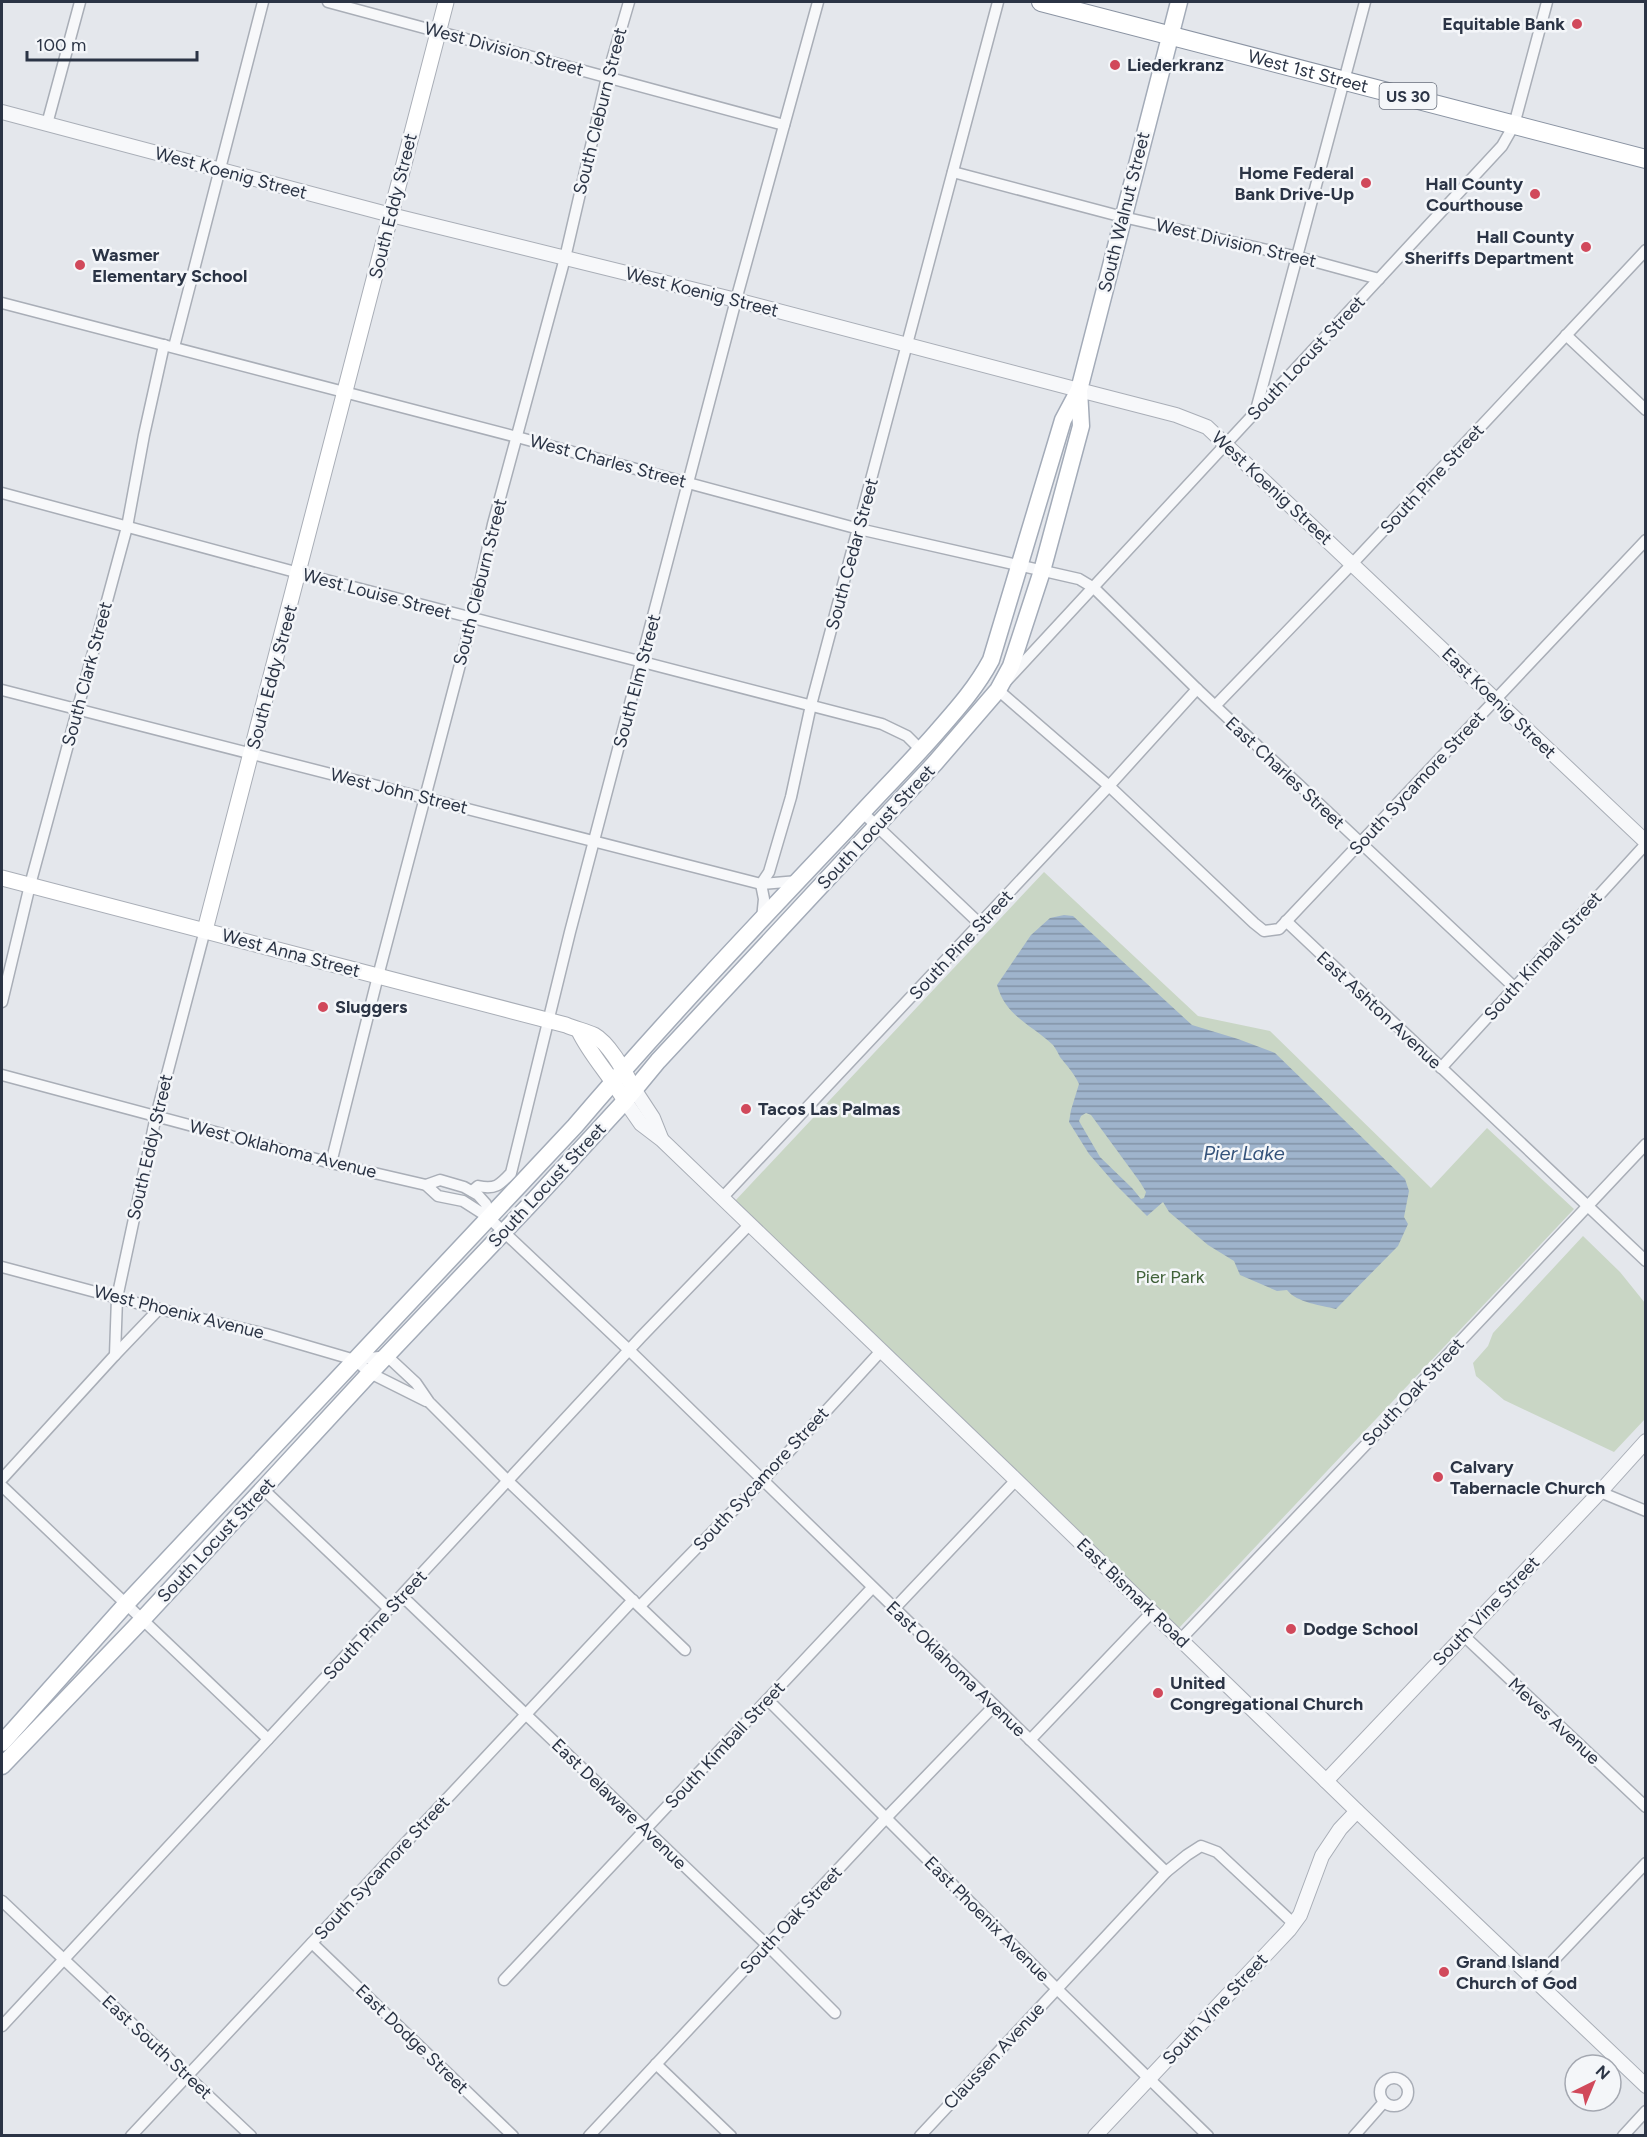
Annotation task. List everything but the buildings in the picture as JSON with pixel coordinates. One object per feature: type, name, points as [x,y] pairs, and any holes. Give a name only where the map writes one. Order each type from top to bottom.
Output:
[{"type":"highway","name":"West 1st Street","points":[[1041,2],[1646,159]]},
{"type":"main road","name":"South Eddy Street","points":[[205,930],[446,2]]},
{"type":"main road","name":"South Walnut Street","points":[[1019,566],[1063,420],[1079,390],[1179,2]]},
{"type":"main road","name":"South Walnut Street","points":[[1042,571],[1081,426],[1079,390]]},
{"type":"main road","name":"South Locust Street","points":[[2,1743],[126,1604],[575,1126],[619,1075],[921,750],[969,695],[991,660],[1019,566]]},
{"type":"main road","name":"South Locust Street","points":[[2,1766],[142,1620],[503,1232],[658,1061],[935,763],[998,690],[1011,666],[1042,571]]},
{"type":"main road","name":"West Anna Street","points":[[2,878],[547,1019],[593,1035],[602,1042],[629,1095]]},
{"type":"street","points":[[47,124],[80,2]]},
{"type":"street","name":"South Clark Street","points":[[2,1002],[30,885],[127,527],[144,435],[219,170],[263,2]]},
{"type":"street","name":"West Division Street","points":[[328,2],[784,125]]},
{"type":"street","name":"South Cleburn Street","points":[[332,1162],[378,976],[472,618],[493,524],[565,258],[607,77],[628,2]]},
{"type":"street","points":[[784,125],[818,2]]},
{"type":"street","points":[[953,172],[998,2]]},
{"type":"street","points":[[1255,413],[1365,2]]},
{"type":"street","name":"South Locust Street","points":[[998,690],[1494,155],[1514,124],[1547,2]]},
{"type":"street","name":"West Koenig Street","points":[[2,112],[391,215],[736,300],[1176,415],[1207,427],[1352,564]]},
{"type":"street","name":"South Elm Street","points":[[471,1191],[478,1186],[491,1189],[499,1185],[511,1173],[547,1019],[784,125]]},
{"type":"street","name":"West Division Street","points":[[953,172],[1123,217],[1298,257],[1378,279]]},
{"type":"street","name":"South Cedar Street","points":[[762,919],[764,899],[761,884],[769,872],[791,797],[811,705],[953,172]]},
{"type":"street","name":"South Pine Street","points":[[1215,706],[1352,564],[1646,250]]},
{"type":"street","name":"West Charles Street","points":[[2,303],[859,529],[1079,579],[1094,588]]},
{"type":"street","points":[[1566,335],[1646,410]]},
{"type":"street","name":"West Louise Street","points":[[2,493],[299,573],[882,724],[907,736],[921,750]]},
{"type":"street","name":"South Sycamore Street","points":[[1286,921],[1646,540]]},
{"type":"street","name":"East Koenig Street","points":[[1352,564],[1646,843]]},
{"type":"street","points":[[1094,588],[1197,689]]},
{"type":"street","name":"South Pine Street","points":[[722,1198],[1109,786],[1197,689]]},
{"type":"street","name":"East Charles Street","points":[[1197,689],[1514,987]]},
{"type":"street","name":"West John Street","points":[[2,690],[761,884],[798,881]]},
{"type":"street","points":[[998,690],[1109,786],[1264,931],[1279,929],[1286,921]]},
{"type":"street","points":[[862,812],[980,924]]},
{"type":"street","name":"South Kimball Street","points":[[1441,1068],[1646,843]]},
{"type":"street","name":"East Ashton Avenue","points":[[1286,921],[1646,1261]]},
{"type":"street","name":"South Eddy Street","points":[[115,1355],[117,1298],[156,1116],[205,930]]},
{"type":"street","name":"West Oklahoma Avenue","points":[[2,1075],[426,1185],[438,1196],[463,1201],[488,1217],[629,1350]]},
{"type":"street","name":"East Bismark Road","points":[[629,1095],[641,1124],[662,1140],[1356,1811],[1646,2086]]},
{"type":"street","name":"South Oak Street","points":[[1180,1640],[1413,1395],[1423,1381],[1646,1144]]},
{"type":"street","name":"West Oklahoma Avenue","points":[[426,1185],[440,1180],[464,1187],[486,1204],[488,1217]]},
{"type":"street","name":"South Pine Street","points":[[2,2026],[629,1350],[749,1225]]},
{"type":"street","name":"West Phoenix Avenue","points":[[2,1267],[159,1309],[266,1334],[355,1360],[387,1356],[416,1383],[429,1402],[508,1481]]},
{"type":"street","points":[[2,1479],[159,1309]]},
{"type":"street","name":"East Oklahoma Avenue","points":[[629,1350],[1166,1872]]},
{"type":"street","name":"South Sycamore Street","points":[[131,2136],[526,1715],[636,1603],[762,1481],[881,1351]]},
{"type":"street","name":"West Phoenix Avenue","points":[[355,1360],[370,1373],[429,1402]]},
{"type":"street","name":"South Vine Street","points":[[1326,1781],[1646,1441]]},
{"type":"street","points":[[894,1609],[1016,1480]]},
{"type":"street","points":[[508,1481],[685,1650]]},
{"type":"street","points":[[2,1486],[268,1739]]},
{"type":"street","points":[[263,1489],[389,1609]]},
{"type":"street","points":[[1600,1492],[1646,1511]]},
{"type":"street","name":"South Kimball Street","points":[[504,1980],[872,1588]]},
{"type":"street","name":"East Delaware Avenue","points":[[402,1596],[767,1945],[835,2013]]},
{"type":"street","points":[[1030,1740],[1152,1612]]},
{"type":"street","name":"Meves Avenue","points":[[1463,1635],[1646,1807]]},
{"type":"street","name":"East Phoenix Avenue","points":[[768,1700],[1057,1989],[1208,2136]]},
{"type":"street","name":"South Oak Street","points":[[590,2136],[886,1818],[994,1706]]},
{"type":"street","name":"South Vine Street","points":[[1095,2136],[1293,1923],[1300,1914],[1322,1856],[1340,1829],[1356,1811]]},
{"type":"street","points":[[1166,1872],[1202,1846],[1217,1852],[1293,1923]]},
{"type":"street","points":[[1534,1981],[1646,1863]]},
{"type":"street","name":"Claussen Avenue","points":[[920,2136],[1166,1872]]},
{"type":"street","name":"East South Street","points":[[2,1900],[251,2136]]},
{"type":"street","name":"East Dodge Street","points":[[312,1943],[513,2136]]},
{"type":"street","points":[[656,2064],[731,2136]]},
{"type":"street","points":[[1354,2136],[1384,2102]]},
{"type":"street","points":[[1623,2136],[1646,2111]]},
{"type":"green space","name":"Pier Park","points":[[1044,872],[1198,1016],[1270,1031],[1431,1188],[1487,1128],[1574,1209],[1179,1628],[734,1202]]},
{"type":"green space","points":[[1583,1236],[1620,1272],[1645,1303],[1645,1419],[1614,1452],[1504,1400],[1476,1376],[1473,1363],[1488,1346],[1493,1333]]},
{"type":"water","name":"Pier Lake","points":[[1073,916],[1192,1025],[1275,1053],[1405,1179],[1409,1191],[1404,1217],[1408,1224],[1398,1246],[1336,1309],[1303,1301],[1287,1290],[1277,1291],[1240,1275],[1234,1261],[1208,1245],[1169,1212],[1163,1202],[1147,1216],[1089,1154],[1069,1122],[1079,1084],[1077,1080],[1053,1045],[1006,1005],[997,985],[1031,935],[1050,918]],"holes":[[[1086,1113],[1091,1115],[1140,1182],[1146,1192],[1144,1198],[1141,1199],[1100,1157],[1079,1121]]]},
{"type":"place","name":"Equitable Bank","points":[[1577,24]]},
{"type":"place","name":"Liederkranz","points":[[1115,65]]},
{"type":"place","name":"Home Federal Bank Drive-Up","points":[[1366,183]]},
{"type":"place","name":"Hall County Courthouse","points":[[1535,194]]},
{"type":"place","name":"Hall County Sheriffs Department","points":[[1586,247]]},
{"type":"place","name":"Wasmer Elementary School","points":[[80,265]]},
{"type":"place","name":"Sluggers","points":[[323,1007]]},
{"type":"place","name":"Tacos Las Palmas","points":[[746,1109]]},
{"type":"place","name":"Calvary Tabernacle Church","points":[[1438,1477]]},
{"type":"place","name":"Dodge School","points":[[1291,1629]]},
{"type":"place","name":"United Congregational Church","points":[[1158,1693]]},
{"type":"place","name":"Grand Island Church of God","points":[[1444,1972]]}]
